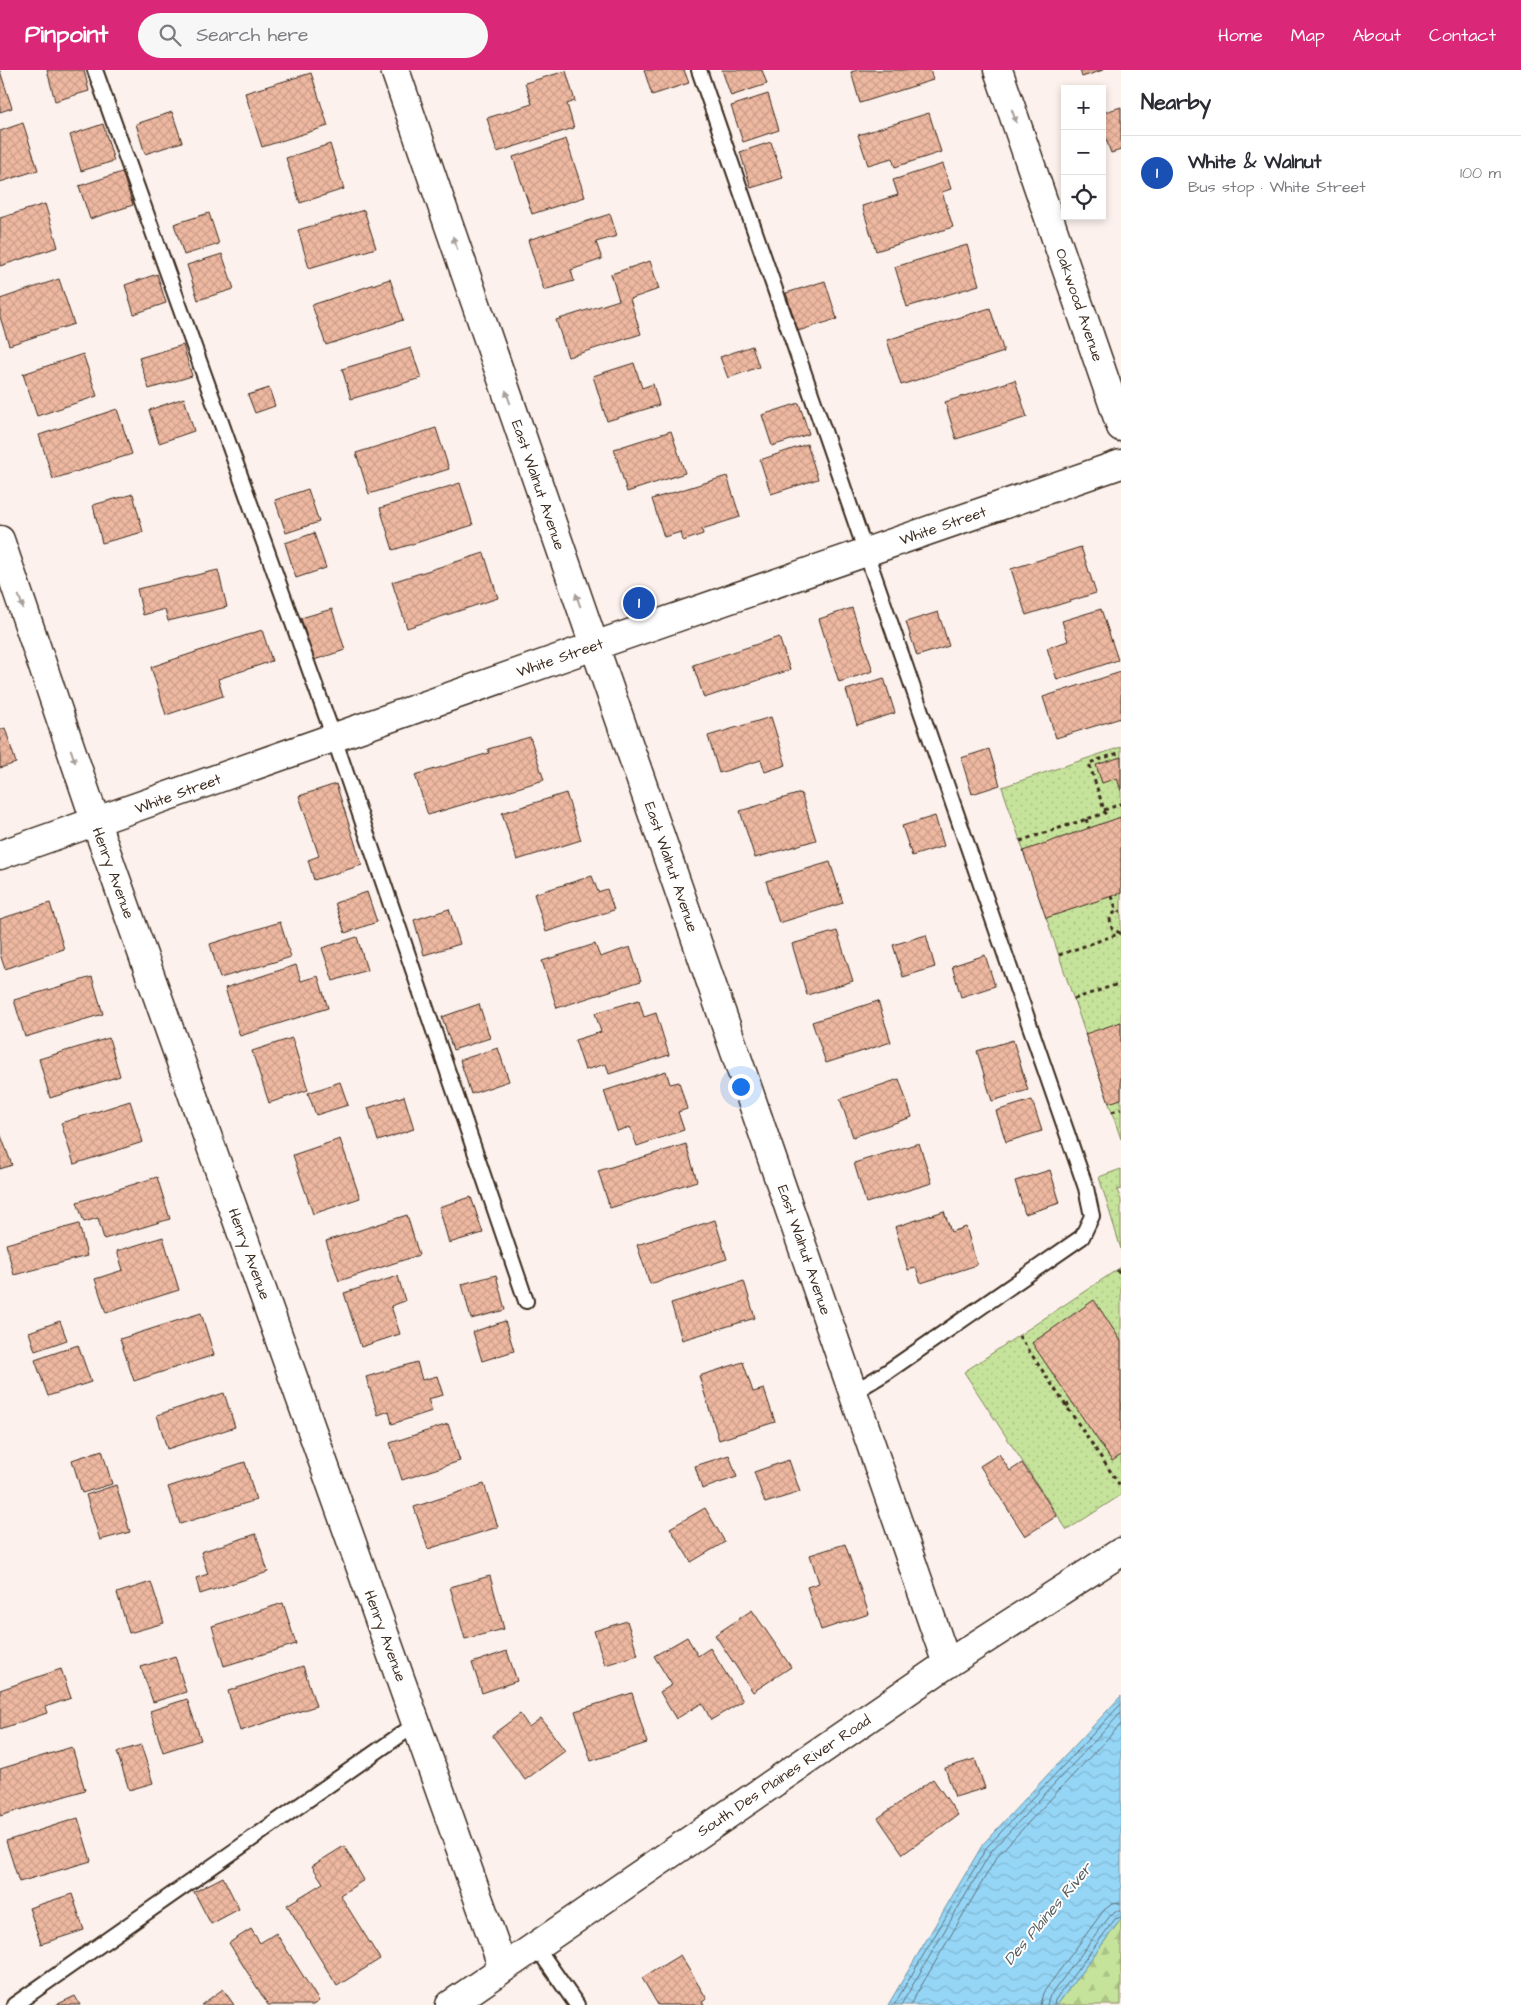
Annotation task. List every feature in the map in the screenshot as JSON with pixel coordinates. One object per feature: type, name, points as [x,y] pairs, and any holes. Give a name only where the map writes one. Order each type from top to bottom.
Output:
[{"type":"street","name":"East Walnut Avenue","points":[[395,70],[947,1664]]},
{"type":"street","name":"Oakwood Avenue","points":[[998,70],[1121,428]]},
{"type":"street","name":"White Street","points":[[0,855],[96,823],[594,646],[1121,464]]},
{"type":"street","name":"Henry Avenue","points":[[0,540],[96,823],[502,1968]]},
{"type":"street","name":"South Des Plaines River Road","points":[[450,2005],[947,1664],[1121,1552]]},
{"type":"lane","points":[[95,70],[334,738],[526,1301]]},
{"type":"lane","points":[[699,70],[1086,1188],[1092,1216],[1082,1237],[887,1372],[854,1392]]},
{"type":"lane","points":[[14,2005],[416,1724]]},
{"type":"lane","points":[[536,1945],[576,2005]]},
{"type":"path","points":[[1020,841],[1105,813],[1089,763],[1121,752]]},
{"type":"path","points":[[1104,810],[1121,804]]},
{"type":"path","points":[[1086,819],[1089,828]]},
{"type":"path","points":[[1112,896],[1119,911],[1111,916],[1110,926],[1114,932],[1121,933]]},
{"type":"path","points":[[1059,955],[1121,933]]},
{"type":"path","points":[[1074,999],[1121,983]]},
{"type":"path","points":[[1112,1112],[1121,1109]]},
{"type":"path","points":[[1117,1270],[1121,1276]]},
{"type":"path","points":[[1019,1336],[1121,1487]]},
{"type":"path","points":[[1066,1406],[1072,1402]]},
{"type":"green space","points":[[1121,747],[1121,1139],[1002,787]]},
{"type":"green space","points":[[1121,1169],[1121,1189],[1117,1190],[1121,1200],[1121,1249],[1099,1177]]},
{"type":"green space","points":[[1121,1267],[1121,1495],[1067,1530],[964,1372]]},
{"type":"green space","points":[[1121,1919],[1121,2005],[1057,2005]]},
{"type":"water","name":"Des Plaines River","points":[[1121,1696],[1121,1919],[1057,2005],[888,2005],[983,1844]]},
{"type":"building","points":[[47,70],[84,70],[89,91],[55,101]]},
{"type":"building","points":[[644,70],[684,70],[689,83],[652,95]]},
{"type":"building","points":[[722,70],[762,70],[767,84],[731,96]]},
{"type":"building","points":[[858,70],[930,70],[933,80],[860,103],[851,72]]},
{"type":"building","points":[[1080,70],[1103,70],[1082,77]]},
{"type":"building","points":[[0,71],[12,108],[0,112]]},
{"type":"building","points":[[566,71],[575,101],[567,104],[574,128],[497,152],[487,118],[532,104],[525,83]]},
{"type":"building","points":[[311,73],[328,126],[262,147],[245,93]]},
{"type":"building","points":[[768,94],[779,130],[743,142],[731,106]]},
{"type":"building","points":[[1121,107],[1121,150],[1111,153],[1106,139],[1106,112]]},
{"type":"building","points":[[172,112],[182,142],[145,154],[136,124]]},
{"type":"building","points":[[929,113],[941,152],[895,167],[892,158],[868,165],[858,135]]},
{"type":"building","points":[[23,123],[38,170],[0,182],[0,131]]},
{"type":"building","points":[[103,124],[114,161],[81,171],[70,135]]},
{"type":"building","points":[[566,139],[585,197],[532,214],[513,157]]},
{"type":"building","points":[[771,142],[783,178],[751,188],[740,152]]},
{"type":"building","points":[[330,144],[344,189],[300,203],[286,158]]},
{"type":"building","points":[[943,164],[951,189],[942,192],[953,227],[876,251],[862,206],[898,195],[893,180]]},
{"type":"building","points":[[122,172],[133,205],[90,219],[79,186]]},
{"type":"building","points":[[45,204],[58,247],[0,266],[0,218]]},
{"type":"building","points":[[364,210],[376,248],[309,268],[298,230]]},
{"type":"building","points":[[209,213],[219,244],[184,255],[174,224]]},
{"type":"building","points":[[610,214],[617,236],[596,242],[602,259],[571,270],[574,281],[544,290],[528,240]]},
{"type":"building","points":[[967,245],[979,285],[907,307],[895,267]]},
{"type":"building","points":[[222,254],[234,289],[198,300],[187,265]]},
{"type":"building","points":[[650,261],[659,289],[630,299],[641,334],[568,357],[556,320],[619,300],[611,274]]},
{"type":"building","points":[[157,274],[166,303],[134,314],[125,285]]},
{"type":"building","points":[[59,279],[74,324],[9,345],[0,317],[0,299]]},
{"type":"building","points":[[390,279],[403,320],[326,345],[312,305]]},
{"type":"building","points":[[825,281],[837,319],[798,331],[786,293]]},
{"type":"building","points":[[990,308],[1004,352],[901,385],[887,340]]},
{"type":"building","points":[[183,345],[192,376],[149,389],[139,358]]},
{"type":"building","points":[[752,346],[759,367],[728,378],[720,357]]},
{"type":"building","points":[[411,348],[421,378],[351,399],[342,369]]},
{"type":"building","points":[[83,354],[97,396],[37,416],[23,374]]},
{"type":"building","points":[[634,363],[642,388],[653,384],[659,405],[607,421],[593,376]]},
{"type":"building","points":[[1015,380],[1027,417],[956,439],[945,402]]},
{"type":"building","points":[[269,388],[275,406],[255,413],[248,395]]},
{"type":"building","points":[[184,398],[194,431],[159,443],[149,410]]},
{"type":"building","points":[[799,403],[809,434],[772,446],[762,415]]},
{"type":"building","points":[[117,409],[132,454],[53,479],[39,435]]},
{"type":"building","points":[[436,428],[449,469],[369,494],[356,453]]},
{"type":"building","points":[[671,431],[685,473],[627,492],[614,449]]},
{"type":"building","points":[[807,444],[818,479],[771,494],[760,460]]},
{"type":"building","points":[[727,476],[740,517],[702,529],[703,534],[683,541],[681,532],[664,537],[652,499]]},
{"type":"building","points":[[460,483],[473,525],[393,550],[380,508]]},
{"type":"building","points":[[308,489],[319,522],[286,533],[275,500]]},
{"type":"building","points":[[133,494],[143,532],[102,543],[93,505]]},
{"type":"building","points":[[314,533],[326,568],[296,578],[285,543]]},
{"type":"building","points":[[1081,547],[1096,593],[1026,615],[1011,569]]},
{"type":"building","points":[[484,553],[498,598],[407,628],[392,582]]},
{"type":"building","points":[[218,570],[227,607],[168,621],[165,609],[143,615],[137,589]]},
{"type":"building","points":[[852,608],[873,671],[839,682],[819,619]]},
{"type":"building","points":[[332,609],[345,650],[314,660],[301,618]]},
{"type":"building","points":[[1101,609],[1118,660],[1057,680],[1047,648],[1068,641],[1062,621]]},
{"type":"building","points":[[938,612],[949,646],[917,656],[906,622]]},
{"type":"building","points":[[262,630],[272,661],[218,679],[223,696],[166,715],[151,667]]},
{"type":"building","points":[[779,637],[790,670],[704,698],[693,665]]},
{"type":"building","points":[[1121,672],[1121,718],[1056,738],[1043,697]]},
{"type":"building","points":[[884,678],[895,713],[857,725],[846,690]]},
{"type":"building","points":[[771,717],[786,765],[765,772],[761,760],[719,773],[708,736]]},
{"type":"building","points":[[5,728],[16,763],[0,768],[0,730]]},
{"type":"building","points":[[530,737],[544,780],[428,815],[415,775],[489,753],[488,749]]},
{"type":"building","points":[[989,749],[1000,785],[972,794],[961,758]]},
{"type":"building","points":[[1121,757],[1121,791],[1117,778],[1102,783],[1096,765]]},
{"type":"building","points":[[336,784],[362,865],[314,880],[308,860],[319,856],[299,796]]},
{"type":"building","points":[[566,793],[581,840],[517,860],[502,813]]},
{"type":"building","points":[[801,793],[816,840],[755,858],[740,811]]},
{"type":"building","points":[[935,816],[944,846],[912,856],[902,826]]},
{"type":"building","points":[[1121,817],[1121,893],[1046,918],[1023,851]]},
{"type":"building","points":[[830,862],[843,903],[779,923],[766,881]]},
{"type":"building","points":[[592,876],[598,892],[607,889],[614,910],[546,932],[534,894]]},
{"type":"building","points":[[367,892],[377,922],[345,933],[335,903]]},
{"type":"building","points":[[50,903],[64,949],[5,969],[0,954],[0,919]]},
{"type":"building","points":[[449,909],[460,944],[424,955],[414,920]]},
{"type":"building","points":[[280,922],[291,957],[220,978],[210,944]]},
{"type":"building","points":[[837,931],[853,981],[807,995],[792,944]]},
{"type":"building","points":[[926,935],[935,967],[903,977],[893,945]]},
{"type":"building","points":[[357,937],[367,970],[333,981],[322,948]]},
{"type":"building","points":[[595,944],[600,957],[630,947],[641,981],[557,1008],[542,961]]},
{"type":"building","points":[[985,955],[995,986],[961,997],[952,966]]},
{"type":"building","points":[[296,965],[301,981],[318,976],[328,1008],[240,1036],[225,988]]},
{"type":"building","points":[[92,977],[103,1014],[25,1037],[14,1000]]},
{"type":"building","points":[[639,1000],[644,1017],[656,1013],[669,1055],[609,1074],[606,1064],[585,1070],[575,1040],[601,1032],[595,1013]]},
{"type":"building","points":[[878,1001],[891,1042],[826,1063],[812,1022]]},
{"type":"building","points":[[479,1004],[490,1038],[453,1050],[442,1017]]},
{"type":"building","points":[[1121,1022],[1121,1099],[1109,1103],[1085,1034]]},
{"type":"building","points":[[109,1038],[120,1076],[50,1098],[39,1059]]},
{"type":"building","points":[[292,1038],[308,1090],[269,1103],[252,1051]]},
{"type":"building","points":[[1013,1040],[1028,1090],[992,1101],[977,1051]]},
{"type":"building","points":[[498,1048],[509,1081],[471,1094],[460,1060]]},
{"type":"building","points":[[666,1071],[670,1084],[679,1082],[687,1109],[678,1112],[684,1130],[637,1146],[630,1127],[617,1131],[604,1091]]},
{"type":"building","points":[[899,1079],[912,1117],[853,1137],[840,1099]]},
{"type":"building","points":[[340,1082],[348,1105],[316,1115],[308,1093]]},
{"type":"building","points":[[404,1096],[414,1129],[378,1141],[368,1108]]},
{"type":"building","points":[[1032,1100],[1042,1131],[1006,1142],[996,1111]]},
{"type":"building","points":[[130,1101],[143,1142],[74,1164],[61,1123]]},
{"type":"building","points":[[0,1133],[12,1165],[0,1169]]},
{"type":"building","points":[[340,1139],[360,1198],[313,1214],[293,1155]]},
{"type":"building","points":[[919,1143],[932,1183],[866,1203],[854,1163]]},
{"type":"building","points":[[686,1144],[697,1181],[610,1208],[598,1171]]},
{"type":"building","points":[[1050,1170],[1060,1203],[1025,1214],[1015,1181]]},
{"type":"building","points":[[157,1177],[170,1219],[104,1239],[98,1218],[84,1222],[77,1202]]},
{"type":"building","points":[[471,1197],[483,1233],[449,1243],[439,1207]]},
{"type":"building","points":[[944,1211],[951,1232],[966,1227],[977,1265],[921,1283],[916,1268],[908,1270],[895,1227]]},
{"type":"building","points":[[407,1215],[419,1255],[339,1281],[326,1241]]},
{"type":"building","points":[[715,1220],[727,1259],[650,1284],[637,1245]]},
{"type":"building","points":[[79,1224],[87,1256],[14,1275],[6,1244]]},
{"type":"building","points":[[163,1237],[179,1290],[106,1313],[95,1279],[123,1270],[117,1251]]},
{"type":"building","points":[[496,1275],[505,1310],[471,1319],[462,1284]]},
{"type":"building","points":[[398,1276],[405,1301],[391,1306],[400,1334],[361,1347],[344,1293]]},
{"type":"building","points":[[744,1281],[755,1318],[682,1340],[671,1303]]},
{"type":"building","points":[[1094,1300],[1121,1341],[1121,1455],[1112,1461],[1032,1343]]},
{"type":"building","points":[[201,1313],[214,1355],[134,1381],[120,1339]]},
{"type":"building","points":[[60,1321],[67,1340],[35,1351],[29,1332]]},
{"type":"building","points":[[505,1321],[514,1351],[482,1361],[473,1332]]},
{"type":"building","points":[[78,1345],[91,1382],[48,1396],[35,1360]]},
{"type":"building","points":[[417,1362],[422,1380],[437,1376],[443,1395],[428,1399],[432,1411],[392,1424],[389,1411],[378,1415],[366,1377]]},
{"type":"building","points":[[743,1362],[753,1392],[764,1389],[775,1422],[719,1440],[699,1376]]},
{"type":"building","points":[[224,1393],[235,1427],[167,1449],[157,1415]]},
{"type":"building","points":[[448,1424],[460,1461],[402,1480],[390,1443]]},
{"type":"building","points":[[102,1450],[112,1484],[82,1493],[72,1460]]},
{"type":"building","points":[[999,1454],[1010,1471],[1022,1463],[1057,1516],[1025,1536],[980,1466]]},
{"type":"building","points":[[729,1455],[737,1477],[702,1489],[695,1466]]},
{"type":"building","points":[[789,1460],[800,1492],[765,1503],[754,1472]]},
{"type":"building","points":[[245,1462],[256,1500],[180,1524],[168,1487]]},
{"type":"building","points":[[484,1484],[498,1527],[428,1549],[414,1507]]},
{"type":"building","points":[[116,1485],[130,1532],[100,1540],[86,1495]]},
{"type":"building","points":[[705,1508],[725,1542],[691,1562],[670,1528]]},
{"type":"building","points":[[256,1534],[268,1572],[200,1594],[196,1578],[208,1574],[201,1552]]},
{"type":"building","points":[[845,1544],[869,1614],[821,1630],[807,1587],[819,1583],[810,1555]]},
{"type":"building","points":[[490,1576],[504,1629],[465,1639],[450,1587]]},
{"type":"building","points":[[151,1582],[164,1623],[129,1633],[117,1593]]},
{"type":"building","points":[[283,1603],[296,1644],[224,1666],[212,1626]]},
{"type":"building","points":[[752,1610],[791,1667],[753,1692],[715,1635]]},
{"type":"building","points":[[627,1621],[638,1655],[605,1665],[594,1631]]},
{"type":"building","points":[[687,1637],[698,1656],[710,1648],[743,1701],[711,1720],[702,1703],[676,1719],[660,1692],[672,1685],[654,1656]]},
{"type":"building","points":[[507,1651],[517,1681],[482,1693],[472,1663]]},
{"type":"building","points":[[175,1656],[186,1692],[153,1702],[141,1667]]},
{"type":"building","points":[[303,1666],[316,1706],[240,1731],[228,1691]]},
{"type":"building","points":[[61,1669],[71,1698],[45,1707],[47,1713],[0,1729],[0,1690]]},
{"type":"building","points":[[632,1693],[647,1743],[591,1761],[575,1711]]},
{"type":"building","points":[[187,1699],[201,1740],[163,1752],[150,1711]]},
{"type":"building","points":[[520,1714],[529,1727],[541,1718],[565,1751],[525,1780],[492,1735]]},
{"type":"building","points":[[141,1745],[153,1783],[129,1790],[117,1752]]},
{"type":"building","points":[[72,1747],[85,1790],[0,1816],[0,1769]]},
{"type":"building","points":[[975,1759],[985,1788],[955,1797],[945,1768]]},
{"type":"building","points":[[933,1779],[958,1815],[903,1854],[878,1818]]},
{"type":"building","points":[[78,1818],[91,1861],[19,1882],[6,1841]]},
{"type":"building","points":[[344,1846],[364,1880],[340,1895],[380,1959],[337,1986],[287,1905],[323,1883],[312,1866]]},
{"type":"building","points":[[223,1877],[239,1909],[211,1924],[194,1892]]},
{"type":"building","points":[[72,1894],[84,1930],[41,1944],[29,1908]]},
{"type":"building","points":[[251,1929],[260,1943],[276,1933],[319,2001],[313,2005],[268,2005],[229,1943]]},
{"type":"building","points":[[680,1955],[707,1999],[702,2002],[704,2005],[658,2005],[642,1978]]},
{"type":"building","points":[[223,1989],[234,2005],[201,2005]]},
{"type":"building","points":[[75,1996],[80,2005],[56,2005]]},
{"type":"place","name":"White & Walnut","points":[[639,603]]}]
